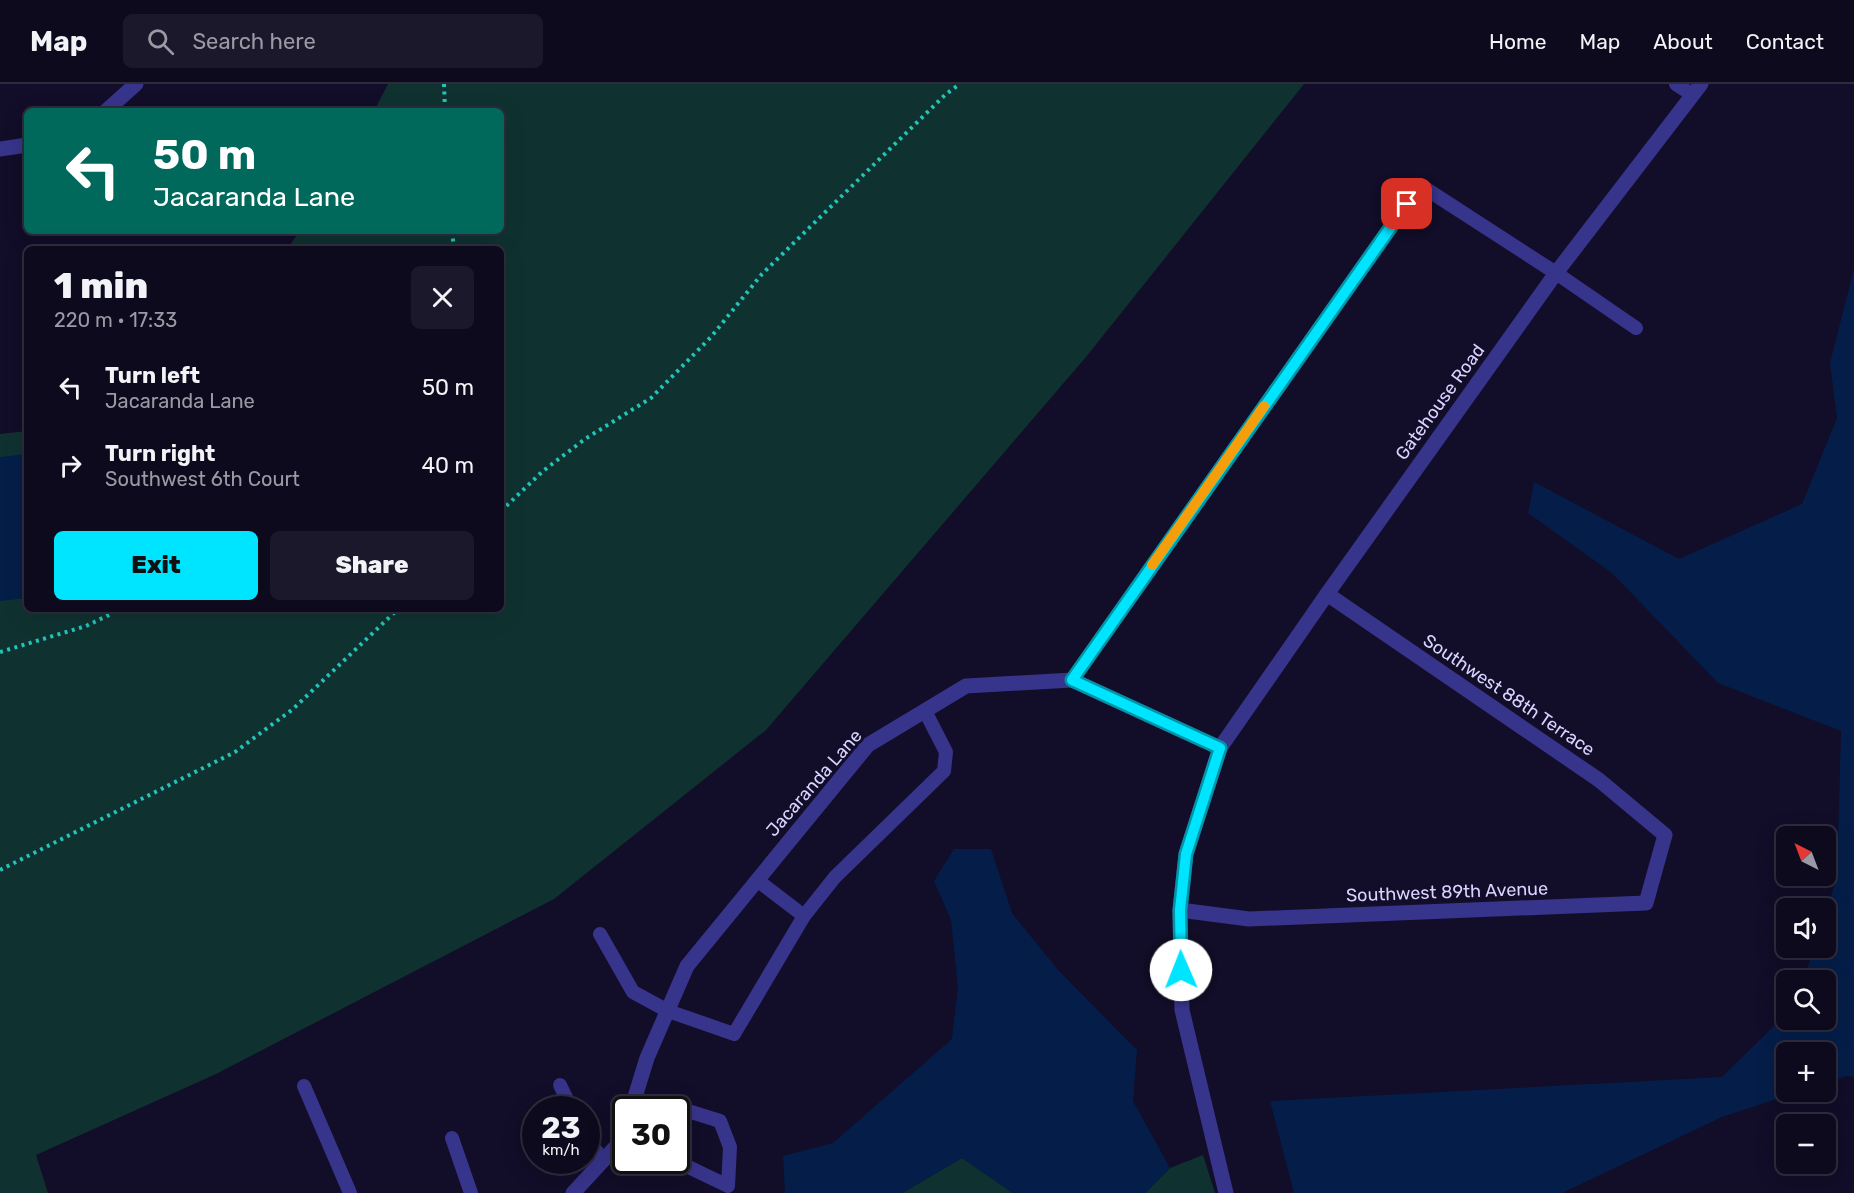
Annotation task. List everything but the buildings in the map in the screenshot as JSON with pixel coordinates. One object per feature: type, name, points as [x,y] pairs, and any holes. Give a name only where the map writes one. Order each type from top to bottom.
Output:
[{"type":"street","points":[[109,108],[136,84]]},
{"type":"street","name":"Gatehouse Road","points":[[1226,1193],[1182,1010],[1180,910],[1186,854],[1220,748],[1556,273],[1697,90]]},
{"type":"street","points":[[0,149],[24,145]]},
{"type":"street","name":"Southwest 88th Terrace","points":[[1327,594],[1599,780],[1665,835]]},
{"type":"street","name":"Jacaranda Lane","points":[[635,1096],[647,1058],[687,966],[868,745],[966,686],[1072,680],[1220,748]]},
{"type":"street","name":"Southwest 89th Avenue","points":[[1180,910],[1249,919],[1646,903],[1665,835]]},
{"type":"street","points":[[573,1193],[612,1151]]},
{"type":"lane","points":[[1676,84],[1697,90]]},
{"type":"lane","points":[[1072,680],[1420,185],[1556,273],[1635,328]]},
{"type":"lane","points":[[600,934],[633,992],[668,1011],[734,1034],[804,916],[835,877],[944,771],[946,752],[924,711]]},
{"type":"lane","points":[[757,880],[804,916]]},
{"type":"lane","points":[[560,1085],[565,1096]]},
{"type":"lane","points":[[304,1086],[350,1193]]},
{"type":"lane","points":[[690,1112],[720,1121],[730,1148],[728,1186],[690,1168]]},
{"type":"lane","points":[[452,1138],[471,1193]]},
{"type":"lane","points":[[600,1155],[604,1160]]},
{"type":"path","points":[[444,84],[445,108]]},
{"type":"path","points":[[504,508],[543,471],[585,439],[651,398],[711,337],[762,274],[946,94],[960,84]]},
{"type":"path","points":[[0,652],[86,626],[114,612]]},
{"type":"path","points":[[0,870],[235,752],[293,709],[395,612]]},
{"type":"green space","points":[[388,84],[1304,84],[1086,357],[766,730],[554,899],[216,1074],[36,1155],[48,1193],[0,1193],[0,434],[24,431],[24,612],[504,612],[504,246],[289,246],[298,234],[504,234],[504,108],[376,108]]},
{"type":"green space","points":[[1203,1155],[1215,1193],[1145,1193],[1170,1168]]},
{"type":"green space","points":[[962,1158],[1013,1193],[902,1193]]},
{"type":"water","points":[[1854,269],[1854,1077],[1846,1076],[1836,1080],[1836,1042],[1776,1042],[1776,1099],[1722,1117],[1562,1193],[1294,1193],[1270,1101],[1722,1077],[1776,1024],[1776,1030],[1836,1030],[1836,970],[1807,970],[1811,958],[1836,958],[1836,898],[1830,898],[1837,877],[1841,731],[1718,683],[1612,573],[1528,513],[1534,482],[1679,559],[1802,504],[1837,418],[1830,363]]},
{"type":"water","points":[[24,454],[24,598],[0,601],[0,457]]},
{"type":"water","points":[[954,849],[991,849],[1012,913],[1058,970],[1137,1050],[1133,1101],[1170,1168],[1145,1193],[1013,1193],[962,1158],[902,1193],[785,1193],[783,1156],[833,1143],[952,1039],[958,987],[951,920],[934,881]]},
{"type":"slow traffic","points":[[1152,565],[1264,406]]},
{"type":"route","points":[[1181,970],[1180,910],[1186,854],[1220,748],[1072,680],[1407,204]]}]
